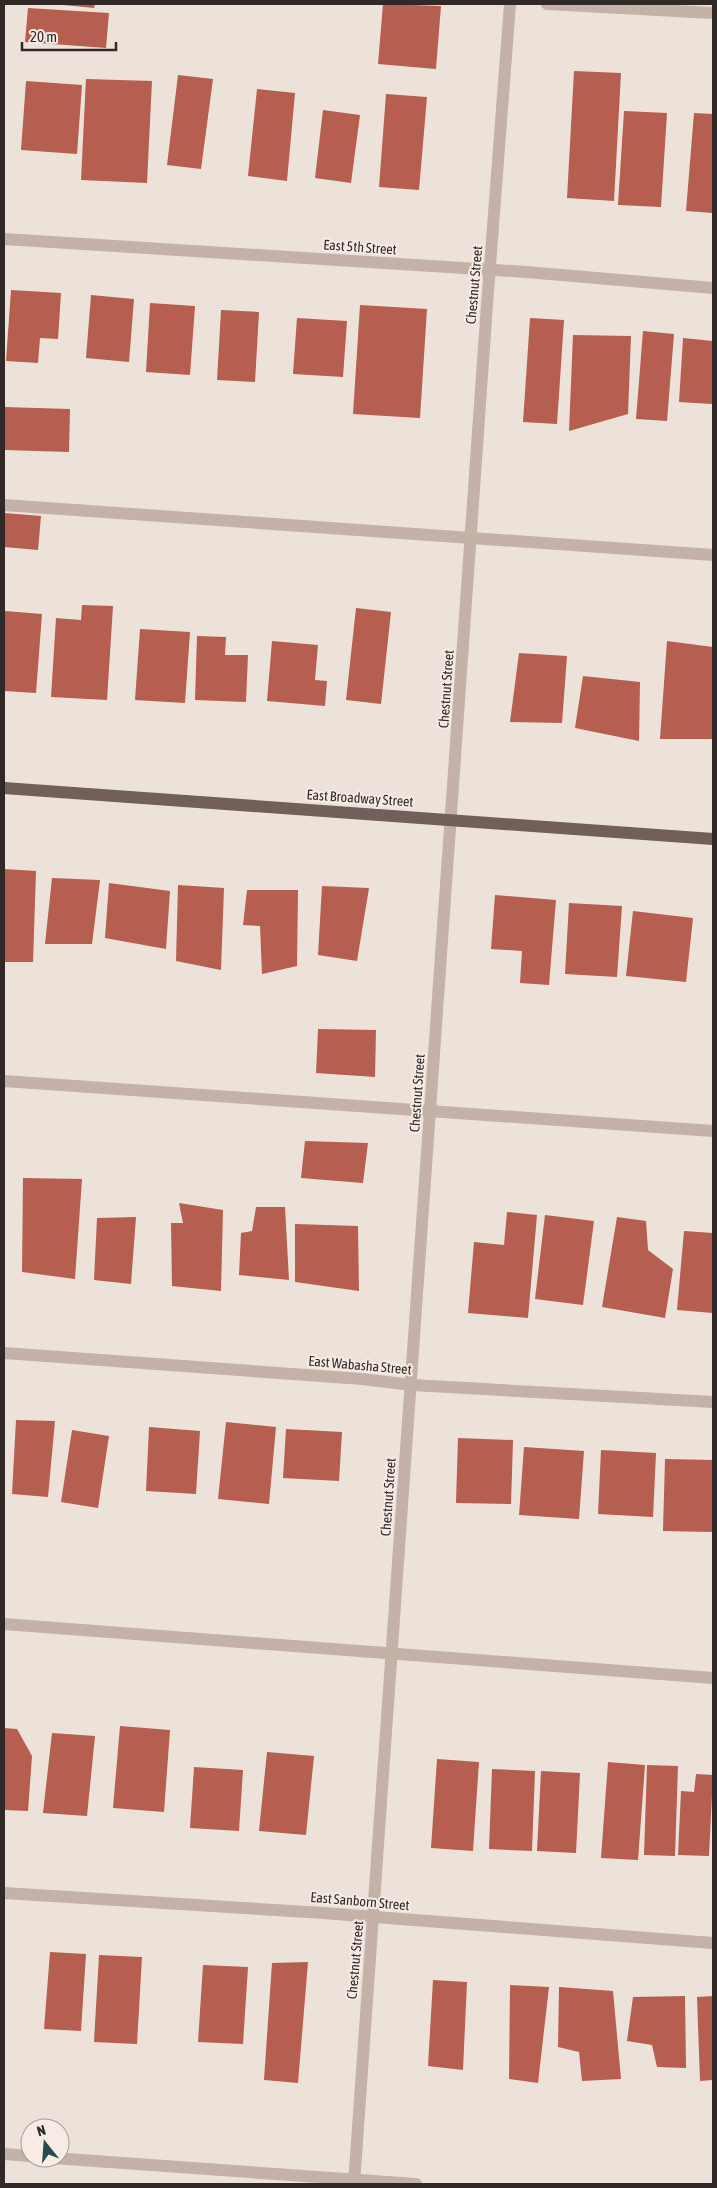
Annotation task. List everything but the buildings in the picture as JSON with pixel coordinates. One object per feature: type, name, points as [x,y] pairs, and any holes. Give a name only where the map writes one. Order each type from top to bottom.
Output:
[{"type":"main road","name":"East Broadway Street","points":[[4,788],[713,839]]},
{"type":"street","name":"Chestnut Street","points":[[354,2182],[472,538],[486,304],[491,270],[510,4]]},
{"type":"street","points":[[547,4],[713,13]]},
{"type":"street","name":"East 5th Street","points":[[4,239],[491,270],[713,288]]},
{"type":"street","points":[[4,505],[713,555]]},
{"type":"street","points":[[4,1081],[713,1131]]},
{"type":"street","name":"East Wabasha Street","points":[[4,1352],[362,1379],[412,1385],[713,1402]]},
{"type":"street","points":[[4,1624],[713,1678]]},
{"type":"street","name":"East Sanborn Street","points":[[4,1893],[323,1913],[713,1943]]},
{"type":"street","points":[[4,2154],[20,2155]]},
{"type":"street","points":[[70,2159],[354,2182],[416,2184]]}]
